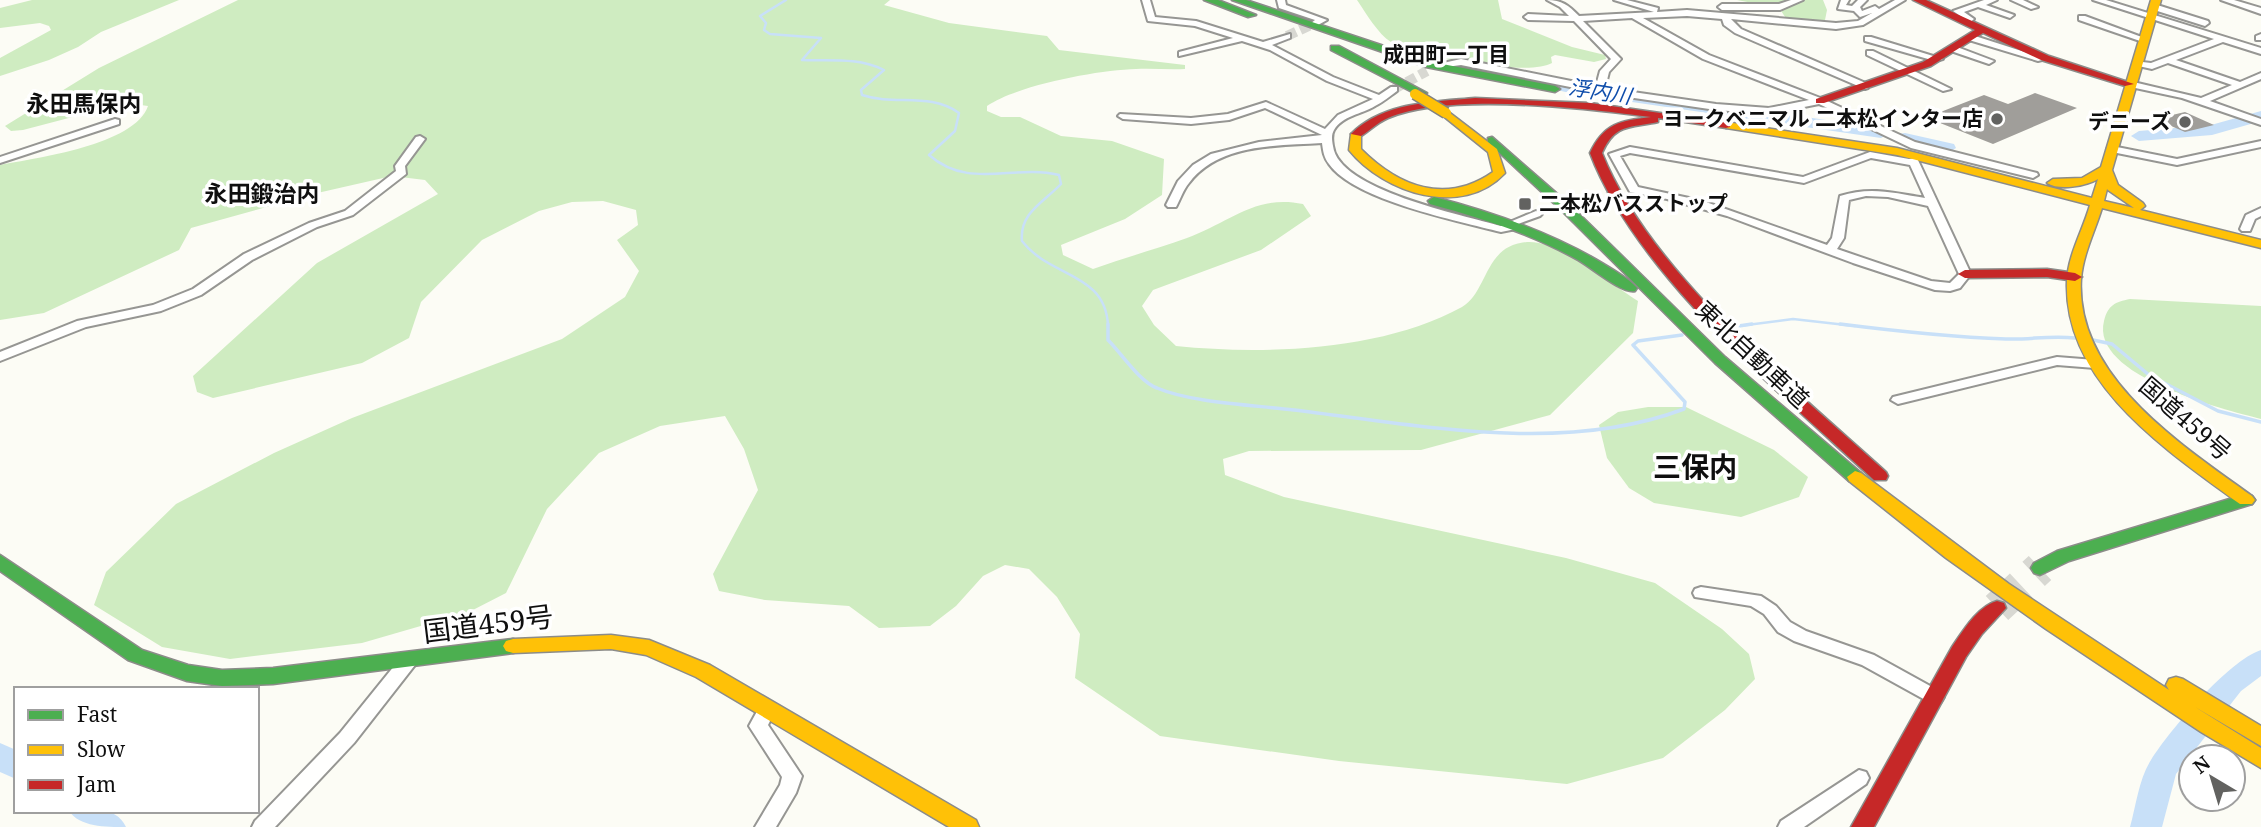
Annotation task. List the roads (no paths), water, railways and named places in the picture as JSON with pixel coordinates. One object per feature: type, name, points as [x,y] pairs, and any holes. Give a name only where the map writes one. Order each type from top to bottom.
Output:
[{"type":"main road","name":"東北自動車道","points":[[1209,0],[1291,30],[1352,57],[1418,93],[1468,116],[1593,213],[1756,372],[1912,501]]},
{"type":"main road","name":"東北自動車道","points":[[1229,0],[1341,42],[1440,92],[1533,175],[1686,327],[1787,419],[1959,557],[2175,705],[2261,760]]},
{"type":"main road","points":[[1237,0],[1450,70],[1863,139],[2026,179],[2261,242]]},
{"type":"main road","points":[[1918,0],[1974,30],[2063,65],[2129,84]]},
{"type":"main road","name":"国道459号","points":[[2154,8],[2129,84],[2075,277],[2073,290],[2079,336],[2095,364],[2148,422],[2254,498],[2261,510]]},
{"type":"main road","points":[[1820,101],[1938,59],[1954,49],[1974,30]]},
{"type":"main road","points":[[1636,103],[1509,97],[1398,105],[1372,112],[1354,122],[1345,134],[1345,147],[1352,162],[1377,180],[1413,195],[1518,225],[1592,259],[1628,286],[1725,372],[1787,419]]},
{"type":"main road","points":[[1468,116],[1493,151],[1499,173],[1489,185],[1451,193],[1409,187],[1374,171],[1355,150],[1357,133],[1368,121],[1395,110],[1481,102],[1559,102],[1640,109],[1897,152],[2026,179],[2073,183],[2092,179],[2106,169],[2112,187],[2160,217]]},
{"type":"main road","points":[[1694,118],[1643,120],[1611,129],[1602,136],[1596,153],[1606,177],[1654,251],[1710,317],[1882,477]]},
{"type":"main road","points":[[2026,179],[2067,203],[2084,219],[2089,233],[2113,218],[2160,217]]},
{"type":"main road","points":[[1965,274],[2047,273],[2075,277]]},
{"type":"main road","points":[[2040,568],[2063,556],[2254,498]]},
{"type":"main road","name":"国道459号","points":[[0,562],[135,654],[187,673],[222,678],[273,676],[525,644],[611,642],[649,648],[677,659],[767,709],[968,827]]},
{"type":"main road","points":[[1862,827],[1975,629],[1997,608]]},
{"type":"main road","points":[[2165,677],[2254,733]]},
{"type":"street","points":[[1146,0],[1151,19],[1196,24],[1241,38],[1314,69],[1337,83],[1379,98]]},
{"type":"street","points":[[1281,0],[1282,6],[1323,20],[1315,23]]},
{"type":"street","points":[[1294,10],[1307,0]]},
{"type":"street","points":[[1551,0],[1563,5],[1616,59],[1605,71],[1600,90]]},
{"type":"street","points":[[1618,0],[1662,13]]},
{"type":"street","points":[[1528,16],[1548,25],[1577,19],[1780,7],[1799,0]]},
{"type":"street","points":[[1845,0],[1841,7],[1855,9],[1863,14],[1901,0]]},
{"type":"street","points":[[1855,9],[1863,0]]},
{"type":"street","points":[[1965,0],[2010,15]]},
{"type":"street","points":[[1974,30],[1970,19],[1957,11],[1993,0]]},
{"type":"street","points":[[2015,0],[2034,7]]},
{"type":"street","points":[[2097,0],[2154,8],[2205,23]]},
{"type":"street","points":[[2225,0],[2261,10]]},
{"type":"street","points":[[1724,10],[1836,26],[1860,23],[1890,4]]},
{"type":"street","points":[[2154,8],[2222,39],[2261,51]]},
{"type":"street","points":[[1724,10],[1727,23],[1738,31],[1865,86]]},
{"type":"street","points":[[1632,15],[1706,58],[1820,101],[1916,146],[2026,179]]},
{"type":"street","points":[[2082,18],[2143,39]]},
{"type":"street","points":[[1261,48],[1287,36]]},
{"type":"street","points":[[1182,54],[1241,38]]},
{"type":"street","points":[[1868,39],[1938,59]]},
{"type":"street","points":[[2137,64],[2152,66],[2222,39]]},
{"type":"street","points":[[1954,49],[1989,61]]},
{"type":"street","points":[[1870,54],[1909,69],[1946,89]]},
{"type":"street","points":[[2167,60],[2241,85]]},
{"type":"street","points":[[1433,68],[1461,62],[1600,90],[1759,111],[1820,101]]},
{"type":"street","points":[[2202,101],[2261,76]]},
{"type":"street","points":[[2129,84],[2202,101],[2256,120]]},
{"type":"street","points":[[1172,205],[1178,185],[1196,165],[1264,143],[1327,137],[1345,115],[1394,89]]},
{"type":"street","points":[[1149,116],[1156,106]]},
{"type":"street","points":[[1123,116],[1191,121],[1228,117],[1266,106],[1327,137]]},
{"type":"street","points":[[0,160],[115,121]]},
{"type":"street","points":[[1173,131],[1191,121]]},
{"type":"street","points":[[1327,137],[1333,163],[1360,184],[1501,229],[1536,214]]},
{"type":"street","points":[[0,357],[70,328],[157,308],[197,292],[248,257],[313,225],[349,214],[402,172],[400,166],[421,139]]},
{"type":"street","points":[[2112,149],[2177,162],[2259,145]]},
{"type":"street","points":[[1630,150],[1804,180],[1870,155],[1913,162],[1932,202],[1965,274],[1963,280],[1954,286],[1939,286],[1746,219],[1628,192],[1615,158],[1617,151],[1630,150]]},
{"type":"street","points":[[1830,250],[1838,238],[1844,198],[1866,191],[1932,202]]},
{"type":"street","points":[[2246,229],[2250,217],[2261,211]]},
{"type":"street","points":[[1898,400],[2057,361],[2095,364]]},
{"type":"street","points":[[1701,593],[1755,600],[1770,610],[1784,627],[1800,636],[1868,660],[1935,697]]},
{"type":"street","points":[[262,827],[347,738],[409,660]]},
{"type":"street","points":[[765,827],[789,787],[792,776],[758,726],[767,709]]},
{"type":"street","points":[[1788,827],[1859,778]]},
{"type":"waterway","points":[[786,0],[760,16],[766,23],[764,30],[770,34],[821,38],[802,60],[844,60],[874,66],[884,70],[861,90],[862,95],[936,103],[959,113],[955,131],[929,155],[944,165],[975,174],[1042,172],[1059,175],[1061,184],[1034,209],[1024,223],[1022,241],[1034,253],[1075,277],[1098,295],[1105,308],[1108,326]]},
{"type":"waterway","name":"浮内川","points":[[1466,65],[1570,88],[1881,133]]},
{"type":"waterway","name":"浮内川","points":[[2139,136],[2212,130],[2261,116]]},
{"type":"waterway","name":"浮内川","points":[[1905,138],[1948,148]]},
{"type":"waterway","points":[[1739,326],[1793,319],[1855,326]]},
{"type":"waterway","points":[[1732,327],[1752,324]]},
{"type":"waterway","points":[[1840,324],[1985,338],[2075,338]]},
{"type":"waterway","points":[[1108,326],[1108,340],[1131,367],[1150,385],[1171,393],[1224,403],[1440,428],[1540,433],[1589,431],[1637,423],[1684,409],[1685,402],[1633,345],[1638,341],[1682,335]]},
{"type":"waterway","points":[[2093,340],[2112,344],[2149,375],[2218,411],[2261,422]]},
{"type":"waterway","points":[[2146,827],[2162,769],[2231,683],[2261,661]]},
{"type":"waterway","points":[[0,756],[14,765]]},
{"type":"waterway","points":[[88,813],[110,827]]},
{"type":"tunnel","points":[[1287,36],[1315,23]]},
{"type":"tunnel","points":[[1394,89],[1427,71]]},
{"type":"tunnel","points":[[1557,208],[1623,194]]},
{"type":"tunnel","points":[[1997,608],[2040,568]]},
{"type":"place","name":"ヨークベニマル 二本松インター店","points":[[1997,119]]},
{"type":"place","name":"デニーズ","points":[[2185,122]]},
{"type":"place","name":"二本松バスストップ","points":[[1525,204]]},
{"type":"district","name":"成田町一丁目","points":[[1446,55]]},
{"type":"district","name":"永田馬保内","points":[[84,104]]},
{"type":"district","name":"永田鍛治内","points":[[262,194]]},
{"type":"district","name":"三保内","points":[[1695,467]]}]
